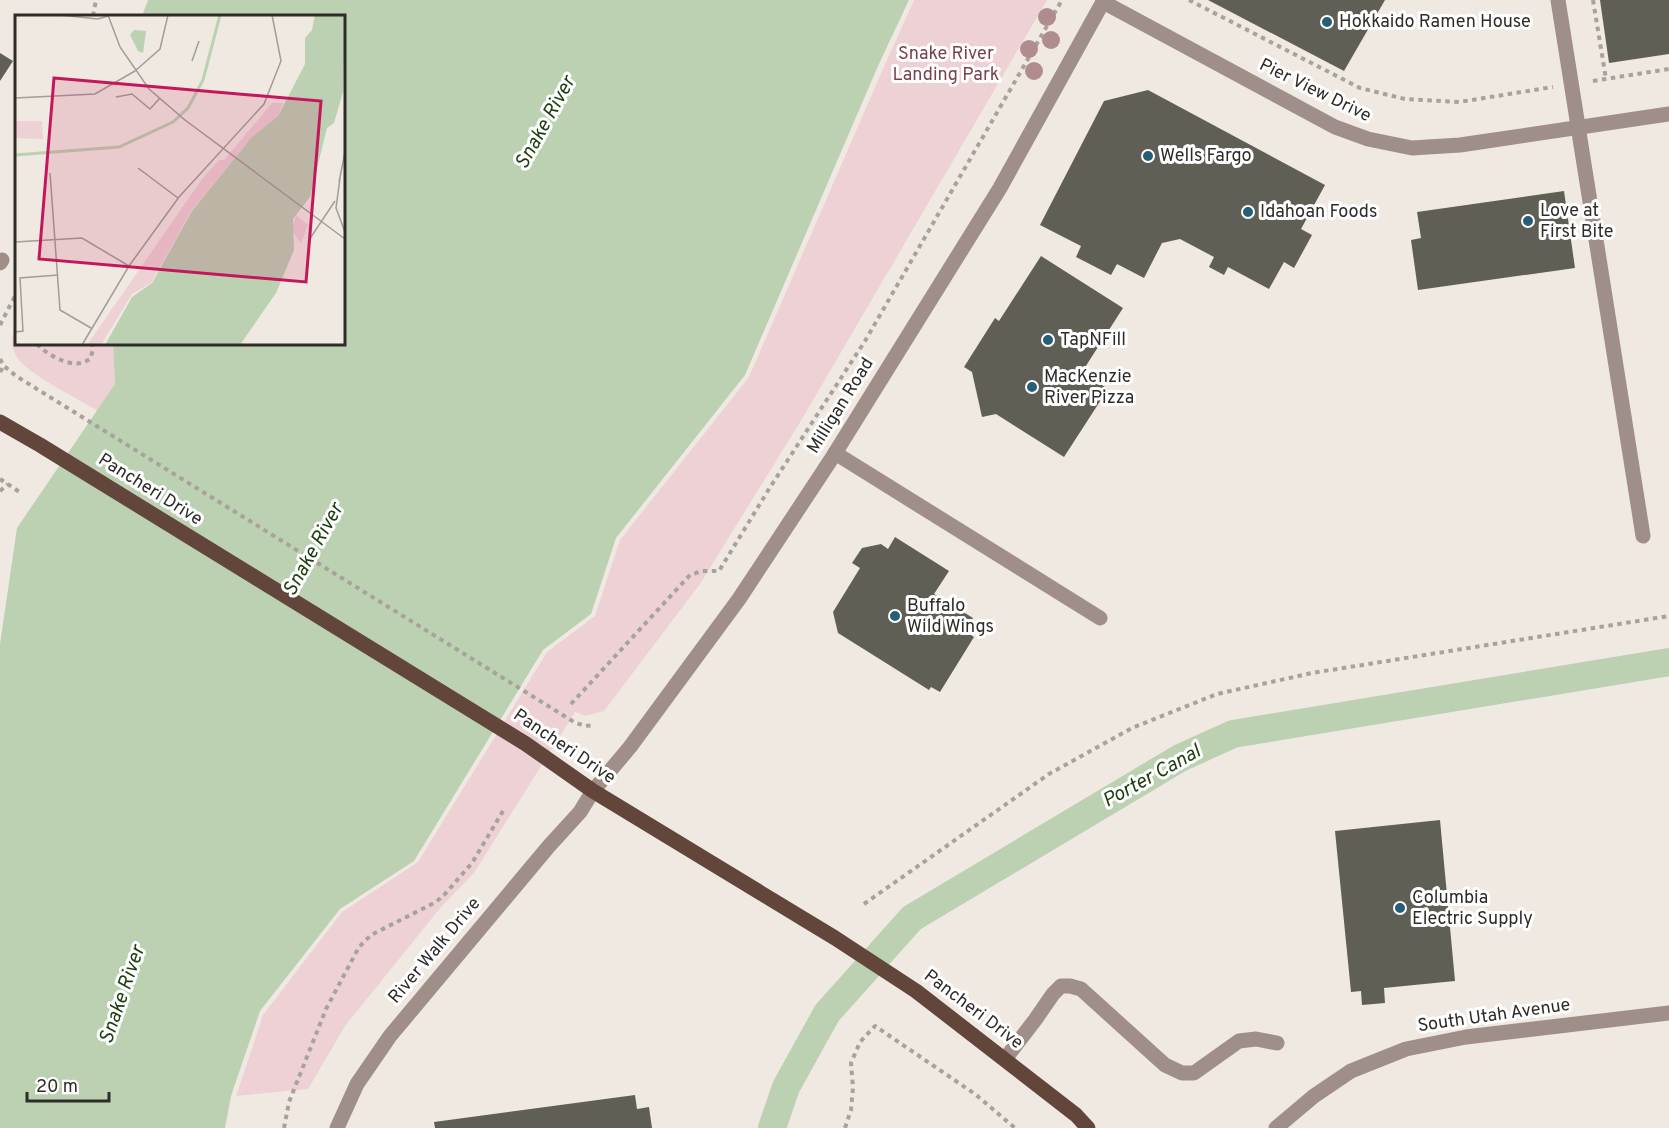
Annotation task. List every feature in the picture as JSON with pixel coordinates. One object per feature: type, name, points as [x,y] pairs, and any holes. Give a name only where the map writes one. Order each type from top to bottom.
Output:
[{"type":"main road","name":"Pancheri Drive","points":[[0,422],[526,744],[593,791],[835,938],[916,991],[1076,1115],[1088,1128]]},
{"type":"street","points":[[1558,0],[1643,536]]},
{"type":"street","name":"Pier View Drive","points":[[1103,1],[1335,127],[1368,139],[1412,148],[1460,145],[1669,114]]},
{"type":"street","name":"Milligan Road","points":[[580,812],[593,791],[630,747],[740,599],[835,453],[1000,188],[1103,1]]},
{"type":"street","points":[[835,453],[1100,618]]},
{"type":"street","name":"River Walk Drive","points":[[337,1128],[357,1084],[390,1036],[580,812]]},
{"type":"street","points":[[1005,1059],[1061,986],[1081,989],[1165,1065],[1182,1073],[1194,1073],[1239,1041],[1256,1039],[1277,1043]]},
{"type":"street","name":"South Utah Avenue","points":[[1276,1128],[1314,1095],[1351,1071],[1406,1049],[1466,1037],[1669,1013]]},
{"type":"path","points":[[93,15],[96,0]]},
{"type":"path","points":[[571,704],[690,575],[702,571],[719,571],[768,489],[866,341],[1062,0]]},
{"type":"path","points":[[1189,0],[1360,88],[1371,91],[1406,99],[1459,102],[1556,87]]},
{"type":"path","points":[[1593,0],[1606,79]]},
{"type":"path","points":[[1589,82],[1669,69]]},
{"type":"path","points":[[0,325],[15,296]]},
{"type":"path","points":[[38,345],[43,351],[56,358],[79,364],[90,359],[92,345]]},
{"type":"path","points":[[0,359],[15,376],[544,704],[574,722],[585,726],[594,725]]},
{"type":"path","points":[[0,372],[4,366]]},
{"type":"path","points":[[0,479],[21,492]]},
{"type":"path","points":[[0,491],[8,484]]},
{"type":"path","points":[[864,904],[1049,774],[1132,728],[1217,694],[1311,674],[1669,616]]},
{"type":"path","points":[[284,1128],[289,1102],[326,1009],[354,954],[371,936],[436,902],[446,894],[472,863],[503,811]]},
{"type":"path","points":[[845,1128],[851,1110],[853,1088],[851,1063],[860,1042],[875,1026],[975,1094],[1015,1128]]},
{"type":"green space","name":"Snake River Landing Park","points":[[914,0],[1047,0],[802,419],[700,584],[604,711],[586,716],[575,712],[474,873],[441,907],[345,1026],[308,1089],[236,1096],[263,1015],[342,912],[418,862],[547,652],[595,616],[620,540],[749,377]]},
{"type":"green space","points":[[15,329],[15,345],[113,345],[115,384],[98,411],[41,378],[21,363],[14,352]]},
{"type":"water","name":"Snake River","points":[[148,0],[909,0],[878,66],[745,375],[616,538],[591,614],[543,650],[414,861],[340,909],[260,1011],[231,1096],[225,1128],[0,1128],[0,644],[17,528],[115,384],[113,345],[345,345],[345,15],[142,15]]},
{"type":"building","points":[[1208,0],[1385,0],[1344,71]]},
{"type":"building","points":[[1600,0],[1669,0],[1669,54],[1609,63]]},
{"type":"building","points":[[0,53],[13,61],[0,81]]},
{"type":"building","points":[[1148,90],[1325,185],[1301,229],[1312,235],[1294,268],[1284,262],[1269,289],[1228,267],[1224,275],[1209,267],[1214,257],[1180,239],[1162,243],[1144,278],[1117,264],[1111,275],[1076,257],[1081,246],[1040,225],[1104,101]]},
{"type":"building","points":[[1564,191],[1575,268],[1418,290],[1411,240],[1421,238],[1417,212]]},
{"type":"building","points":[[1041,256],[1123,308],[1082,372],[1108,389],[1064,457],[996,414],[982,417],[972,372],[964,367],[995,318],[999,321]]},
{"type":"building","points":[[895,537],[949,571],[934,594],[973,618],[965,631],[974,637],[940,692],[931,687],[929,690],[838,633],[833,612],[860,568],[852,563],[862,548],[881,544],[888,549]]},
{"type":"building","points":[[1440,820],[1455,981],[1384,988],[1385,1003],[1362,1005],[1361,991],[1351,992],[1335,831]]},
{"type":"building","points":[[635,1095],[637,1109],[649,1107],[652,1128],[435,1128],[434,1122]]},
{"type":"waterway","name":"Porter Canal","points":[[772,1128],[786,1087],[827,1013],[912,918],[1180,758],[1233,734],[1669,662]]},
{"type":"place","name":"Hokkaido Ramen House","points":[[1327,22]]},
{"type":"place","name":"Wells Fargo","points":[[1148,156]]},
{"type":"place","name":"Idahoan Foods","points":[[1248,212]]},
{"type":"place","name":"Love at First Bite","points":[[1528,221]]},
{"type":"place","name":"TapNFill","points":[[1048,340]]},
{"type":"place","name":"MacKenzie River Pizza","points":[[1032,387]]},
{"type":"place","name":"Buffalo Wild Wings","points":[[895,616]]},
{"type":"place","name":"Columbia Electric Supply","points":[[1400,908]]}]
